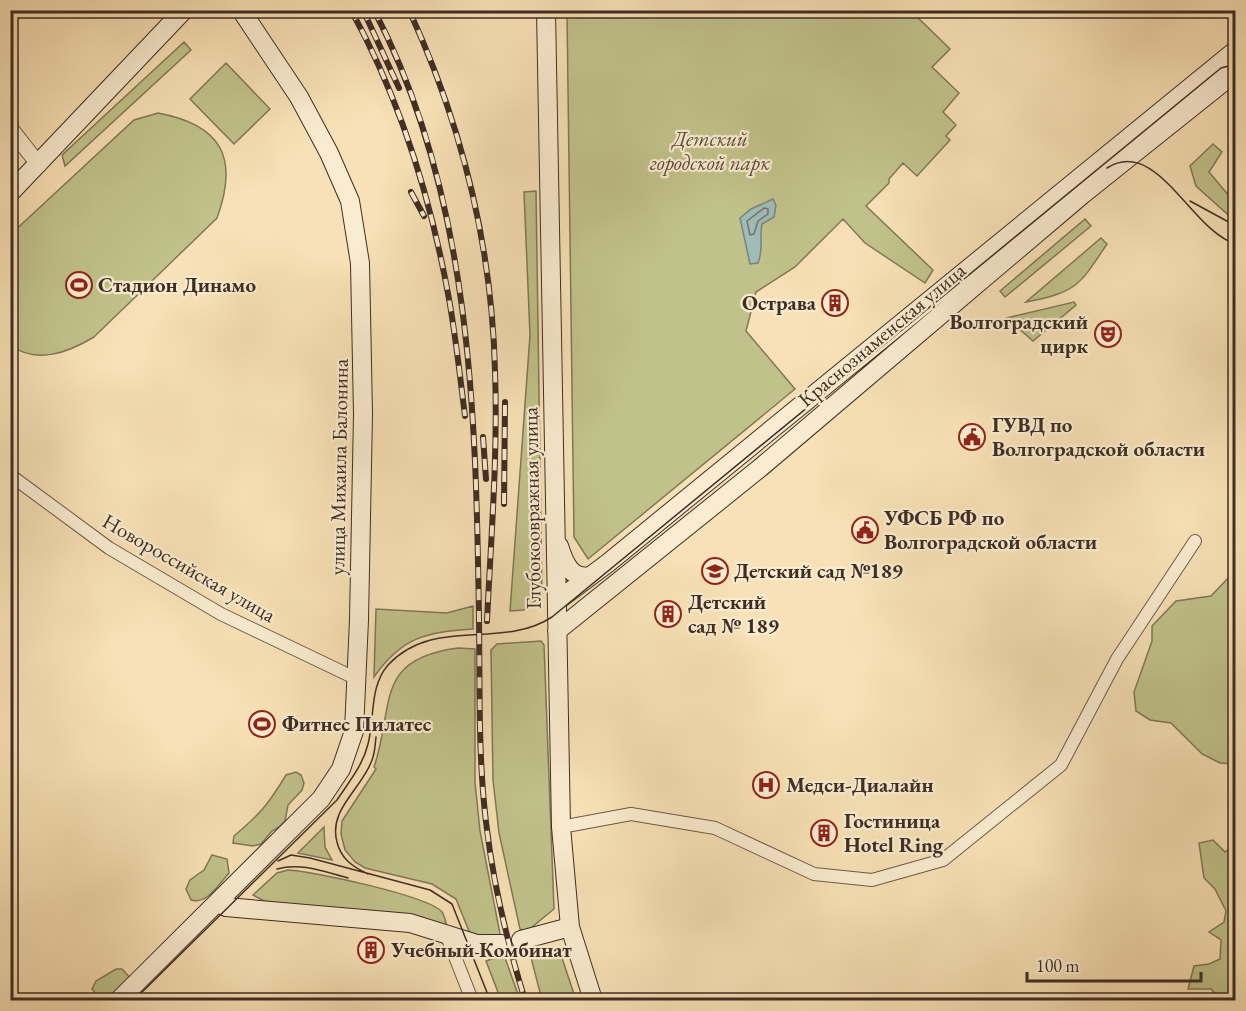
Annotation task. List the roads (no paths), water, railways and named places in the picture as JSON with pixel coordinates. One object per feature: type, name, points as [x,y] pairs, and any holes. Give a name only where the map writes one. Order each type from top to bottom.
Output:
[{"type":"main road","points":[[10,193],[184,10]]},
{"type":"main road","name":"улица Михаила Балонина","points":[[119,1000],[321,799],[341,770],[354,731],[363,380],[360,263],[350,201],[329,153],[299,97],[241,10]]},
{"type":"main road","name":"Глубокоовражная улица","points":[[546,10],[561,827],[570,927],[593,1000]]},
{"type":"main road","name":"Краснознаменская улица","points":[[557,601],[1236,50]]},
{"type":"main road","name":"Краснознаменская улица","points":[[556,631],[760,468],[1074,202],[1236,72]]},
{"type":"main road","points":[[555,535],[569,569],[579,576],[590,576]]},
{"type":"main road","points":[[218,903],[228,908],[410,924],[477,944],[502,944]]},
{"type":"main road","points":[[521,940],[570,927]]},
{"type":"street","points":[[10,128],[39,165]]},
{"type":"street","name":"Новороссийская улица","points":[[10,476],[109,548],[221,614],[357,679]]},
{"type":"street","points":[[561,827],[631,814],[715,828],[814,874],[872,880],[943,860],[1061,765],[1117,659],[1195,541]]},
{"type":"street","points":[[446,934],[472,1000]]},
{"type":"water","points":[[773,199],[776,205],[774,217],[762,224],[761,253],[758,263],[750,264],[740,218],[751,209]]},
{"type":"tram line","points":[[134,1000],[337,800],[366,752],[375,693],[388,665],[406,650],[426,641],[446,637],[512,632],[532,627],[552,617],[1221,68],[1236,64]]},
{"type":"tram line","points":[[1107,168],[1125,162],[1142,165],[1158,175],[1220,236],[1236,244]]},
{"type":"tram line","points":[[1190,201],[1236,226]]},
{"type":"tram line","points":[[368,874],[345,858],[337,842],[336,830],[341,809],[372,760],[376,737]]},
{"type":"tram line","points":[[278,861],[291,855],[310,858],[430,890],[452,904],[490,1000]]},
{"type":"tram line","points":[[277,869],[304,867],[348,878]]},
{"type":"railway","points":[[351,10],[369,44],[399,114],[423,187],[449,299],[465,416]]},
{"type":"railway","points":[[363,10],[399,88]]},
{"type":"railway","points":[[374,10],[407,82],[431,156],[449,231],[462,308],[475,464],[483,797],[497,890],[525,1000]]},
{"type":"railway","points":[[409,10],[428,53],[458,141],[470,186],[488,278],[493,324],[496,433],[487,621]]},
{"type":"railway","points":[[411,192],[424,216]]},
{"type":"railway","points":[[504,504],[505,402]]},
{"type":"railway","points":[[483,437],[486,479]]},
{"type":"place","name":"Стадион Динамо","points":[[79,285]]},
{"type":"place","name":"Острава","points":[[835,303]]},
{"type":"place","name":"Волгоградский цирк","points":[[1108,334]]},
{"type":"place","name":"ГУВД по Волгоградской области","points":[[972,437]]},
{"type":"place","name":"УФСБ РФ по Волгоградской области","points":[[865,530]]},
{"type":"place","name":"Детский сад №189","points":[[715,571]]},
{"type":"place","name":"Детский сад № 189","points":[[668,614]]},
{"type":"place","name":"Фитнес Пилатес","points":[[262,724]]},
{"type":"place","name":"Медси-Диалайн","points":[[766,785]]},
{"type":"place","name":"Гостиница Hotel Ring","points":[[824,833]]},
{"type":"place","name":"Учебный Комбинат","points":[[371,950]]},
{"type":"park label","name":"Детский городской парк","points":[[710,151]]}]
